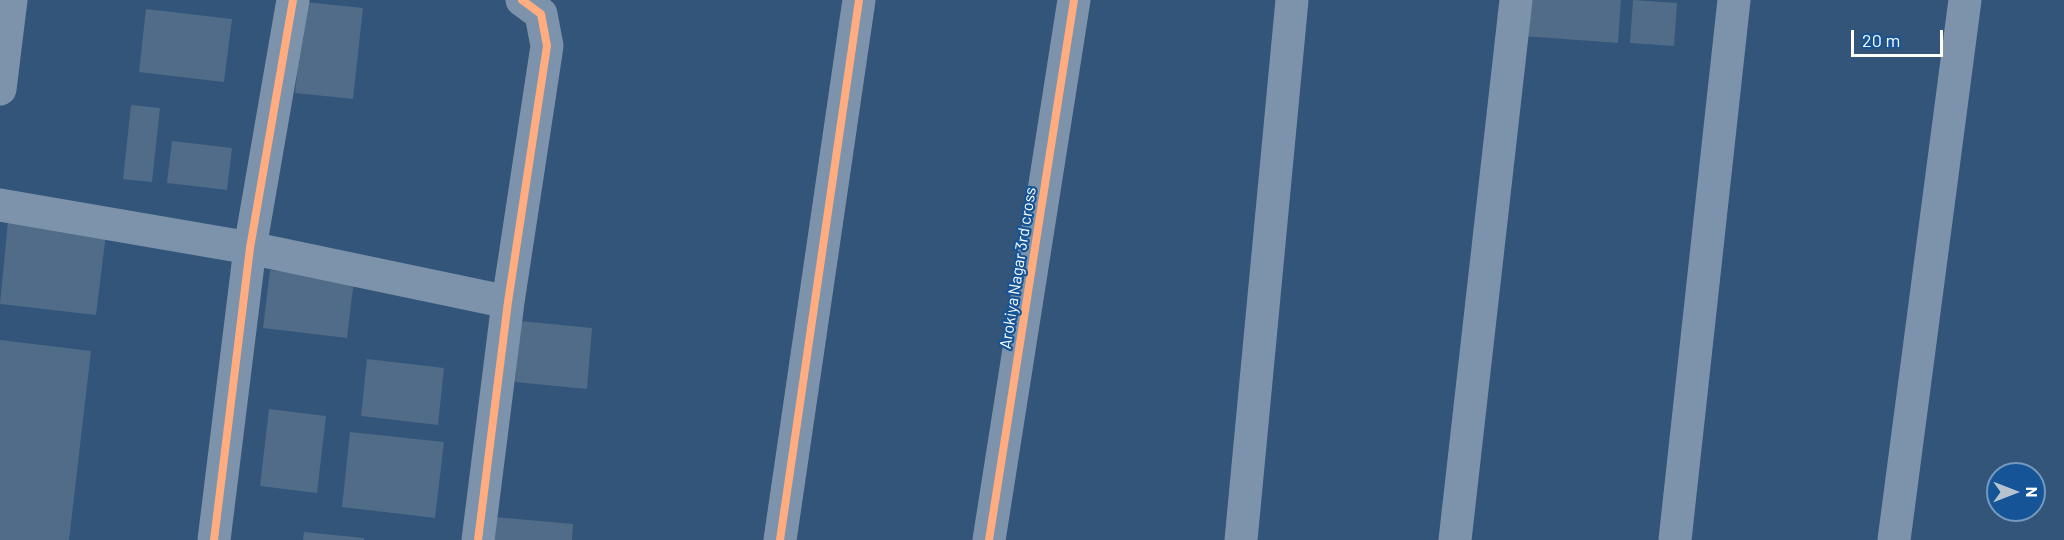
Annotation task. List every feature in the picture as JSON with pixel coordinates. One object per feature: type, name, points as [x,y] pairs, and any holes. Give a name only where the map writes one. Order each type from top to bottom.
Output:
[{"type":"street","points":[[0,89],[11,0]]},
{"type":"street","points":[[214,540],[250,248],[293,0]]},
{"type":"street","points":[[478,540],[508,302],[547,46],[541,14],[522,0]]},
{"type":"street","points":[[780,540],[859,0]]},
{"type":"street","name":"Arokiya Nagar 3rd cross","points":[[989,540],[1074,0]]},
{"type":"street","points":[[1241,540],[1292,0]]},
{"type":"street","points":[[1455,540],[1516,0]]},
{"type":"street","points":[[1675,540],[1734,0]]},
{"type":"street","points":[[1894,540],[1965,0]]},
{"type":"street","points":[[0,205],[250,248],[508,302]]},
{"type":"building","points":[[1526,0],[1621,0],[1618,43],[1523,36]]},
{"type":"building","points":[[1633,0],[1677,3],[1674,46],[1630,43]]},
{"type":"building","points":[[305,2],[363,8],[353,99],[295,93]]},
{"type":"building","points":[[146,9],[232,19],[224,82],[139,72]]},
{"type":"building","points":[[131,105],[160,108],[152,182],[123,179]]},
{"type":"building","points":[[172,141],[232,148],[227,190],[167,183]]},
{"type":"building","points":[[8,221],[106,234],[96,315],[0,304]]},
{"type":"building","points":[[270,270],[354,280],[347,338],[263,328]]},
{"type":"building","points":[[520,321],[592,328],[587,389],[515,382]]},
{"type":"building","points":[[0,340],[91,351],[69,540],[0,540]]},
{"type":"building","points":[[367,359],[444,368],[438,425],[361,416]]},
{"type":"building","points":[[269,409],[326,416],[317,493],[260,486]]},
{"type":"building","points":[[350,432],[444,442],[435,518],[342,507]]},
{"type":"building","points":[[495,517],[573,524],[572,540],[493,540]]},
{"type":"building","points":[[304,532],[364,538],[364,540],[303,540]]},
{"type":"cycle path","points":[[214,540],[250,248],[293,0]]},
{"type":"cycle path","points":[[478,540],[508,302],[547,46],[541,14],[522,0]]},
{"type":"cycle path","points":[[780,540],[859,0]]},
{"type":"cycle path","points":[[989,540],[1074,0]]}]
